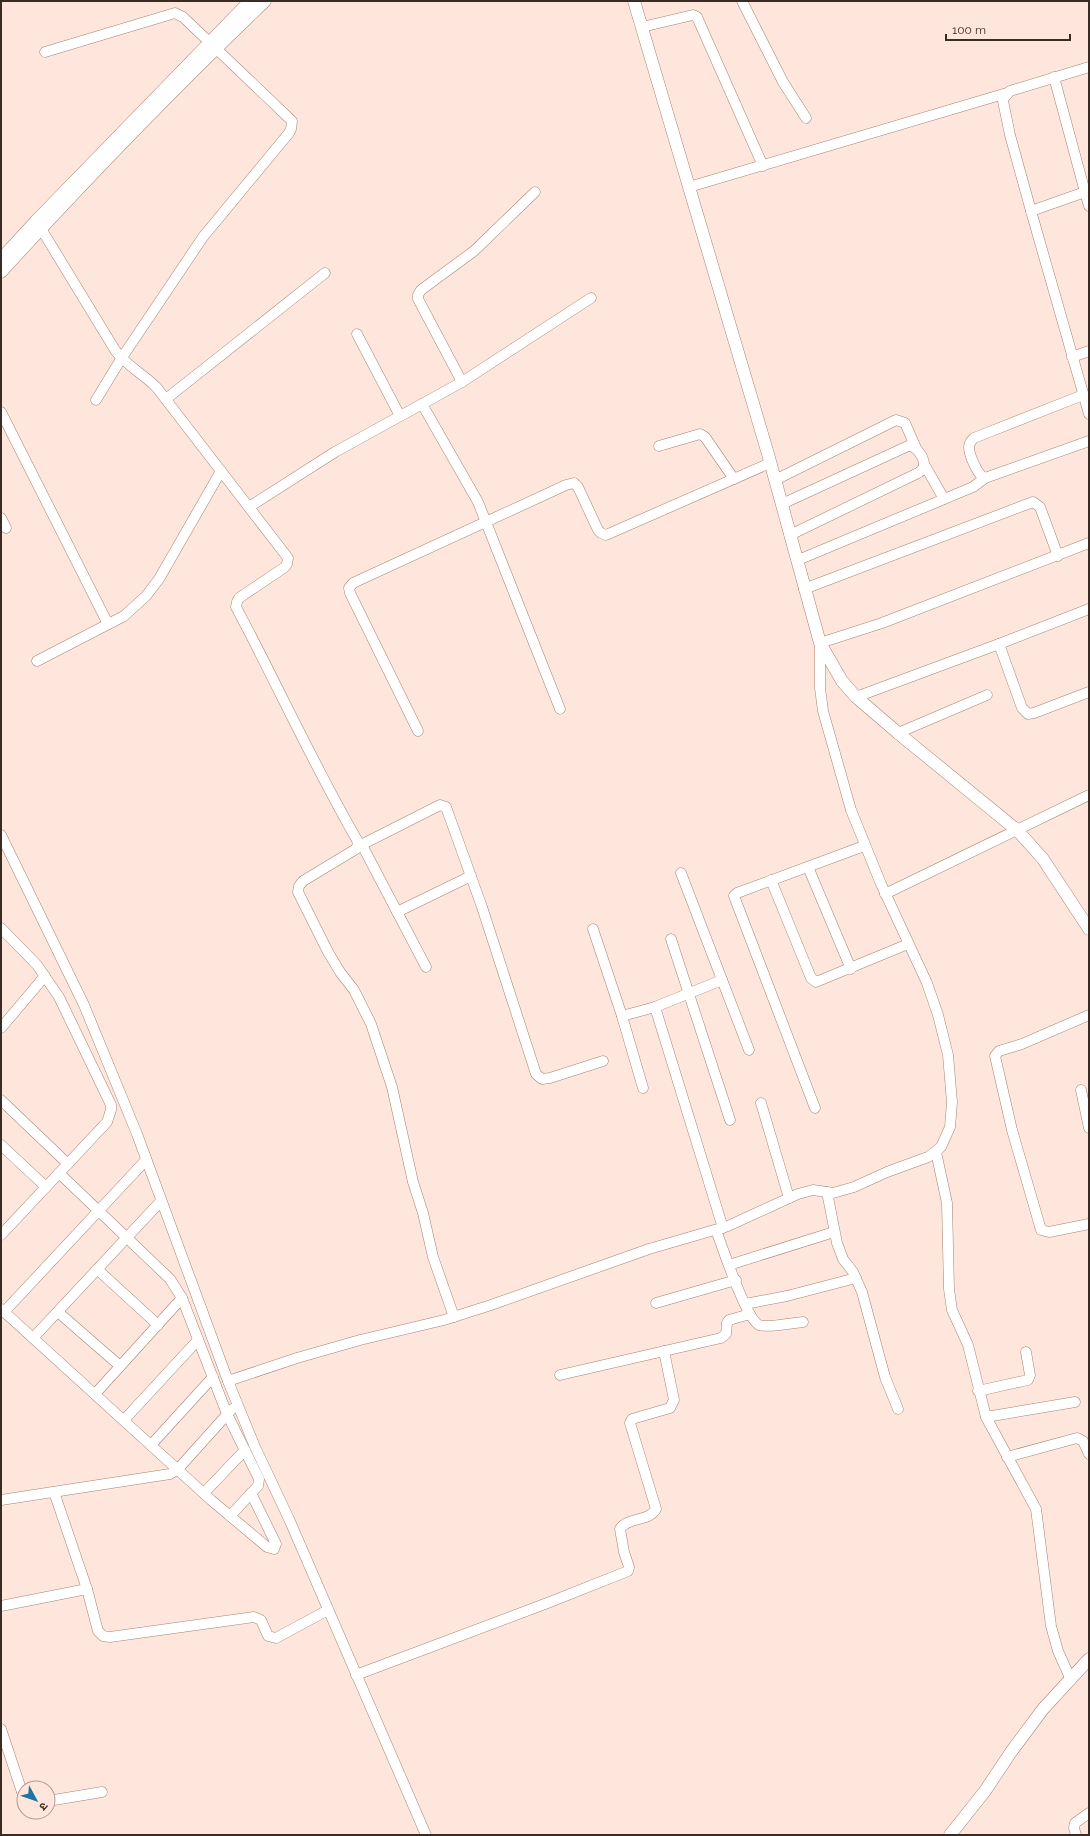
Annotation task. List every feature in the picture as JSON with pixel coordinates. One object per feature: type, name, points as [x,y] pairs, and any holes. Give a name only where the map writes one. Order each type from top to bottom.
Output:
[{"type":"street","points":[[1,259],[38,224],[212,46],[250,1]]},
{"type":"street","points":[[212,46],[265,1]]},
{"type":"street","points":[[634,1],[782,504],[820,643],[842,681],[856,697],[1018,831],[1043,859],[1089,929]]},
{"type":"street","points":[[742,1],[783,82],[806,118]]},
{"type":"street","points":[[45,52],[169,13],[175,13],[183,17],[292,121],[291,129],[213,223],[121,359],[96,400]]},
{"type":"street","points":[[642,27],[693,15],[697,17],[763,166]]},
{"type":"street","points":[[689,187],[1006,93],[1089,66]]},
{"type":"street","points":[[1054,77],[1087,192],[1089,206]]},
{"type":"street","points":[[1006,93],[1003,101],[1007,122],[1030,211],[1089,414]]},
{"type":"street","points":[[462,382],[418,299],[418,295],[421,290],[474,251],[535,192]]},
{"type":"street","points":[[1030,211],[1087,192]]},
{"type":"street","points":[[1,272],[38,224]]},
{"type":"street","points":[[38,224],[121,359],[150,381],[166,399],[286,555],[288,561],[285,567],[239,598],[236,602],[236,607],[270,671],[312,759],[426,967]]},
{"type":"street","points":[[166,399],[325,273]]},
{"type":"street","points":[[249,507],[321,461],[462,382],[592,298]]},
{"type":"street","points":[[357,334],[400,416]]},
{"type":"street","points":[[1072,357],[1089,351]]},
{"type":"street","points":[[985,478],[979,474],[969,449],[972,440],[1083,395]]},
{"type":"street","points":[[422,404],[470,487],[486,522],[560,709]]},
{"type":"street","points":[[1,412],[108,624]]},
{"type":"street","points":[[775,480],[896,420],[905,423],[924,464],[944,499]]},
{"type":"street","points":[[659,446],[700,434],[705,437],[734,479]]},
{"type":"street","points":[[798,560],[973,487],[985,478],[1089,441]]},
{"type":"street","points":[[782,504],[908,446],[916,448]]},
{"type":"street","points":[[418,731],[350,593],[349,588],[353,584],[566,485],[574,483],[578,487],[598,530],[603,535],[606,535],[770,463]]},
{"type":"street","points":[[790,535],[918,473],[923,469],[924,464]]},
{"type":"street","points":[[37,661],[108,624],[131,610],[152,589],[221,471]]},
{"type":"street","points":[[804,589],[1033,502],[1040,507],[1058,556]]},
{"type":"street","points":[[1,518],[6,528]]},
{"type":"street","points":[[820,643],[882,623],[1089,544]]},
{"type":"street","points":[[856,697],[1089,609]]},
{"type":"street","points":[[228,1381],[296,1358],[454,1317],[595,1269],[648,1249],[719,1229],[789,1198],[813,1190],[840,1192],[854,1188],[887,1172],[928,1158],[936,1152],[945,1141],[950,1126],[952,1102],[951,1077],[948,1056],[937,1009],[927,983],[864,846],[851,810],[823,711],[820,688],[820,643]]},
{"type":"street","points":[[999,644],[1022,708],[1028,714],[1089,692]]},
{"type":"street","points":[[898,733],[987,695]]},
{"type":"street","points":[[885,894],[1018,831],[1089,795]]},
{"type":"street","points":[[454,1317],[431,1251],[423,1213],[413,1182],[392,1087],[371,1024],[354,990],[340,972],[328,952],[298,892],[299,886],[304,881],[360,846],[440,805],[443,805],[448,810],[471,876],[536,1074],[542,1079],[550,1078],[603,1061]]},
{"type":"street","points":[[1,835],[84,1005],[146,1160],[237,1403],[426,1835]]},
{"type":"street","points":[[815,1108],[734,895],[864,846]]},
{"type":"street","points":[[808,867],[850,969]]},
{"type":"street","points":[[681,873],[749,1050]]},
{"type":"street","points":[[397,912],[471,876]]},
{"type":"street","points":[[771,880],[813,981],[820,982],[908,944]]},
{"type":"street","points":[[1,928],[37,965],[59,997],[111,1104],[111,1110],[107,1122],[1,1236]]},
{"type":"street","points":[[592,929],[622,1016],[643,1088]]},
{"type":"street","points":[[671,939],[730,1120]]},
{"type":"street","points":[[1,1028],[45,976]]},
{"type":"street","points":[[622,1016],[655,1006],[722,980]]},
{"type":"street","points":[[655,1006],[729,1265],[745,1304],[756,1322],[763,1326],[803,1322]]},
{"type":"street","points":[[1089,1015],[1022,1044],[999,1051],[995,1056],[1012,1130],[1041,1230],[1049,1232],[1089,1224]]},
{"type":"street","points":[[1081,1090],[1089,1128]]},
{"type":"street","points":[[1,1100],[68,1164]]},
{"type":"street","points":[[761,1103],[789,1198]]},
{"type":"street","points":[[1,1145],[46,1187]]},
{"type":"street","points":[[936,1152],[947,1203],[950,1300],[956,1321],[968,1346],[978,1391],[986,1417],[1036,1509],[1051,1626],[1058,1651],[1071,1680]]},
{"type":"street","points":[[146,1160],[3,1311],[230,1516],[267,1547],[274,1549],[276,1544],[251,1493]]},
{"type":"street","points":[[59,1173],[170,1279],[182,1298],[227,1414],[260,1480],[258,1486],[230,1516]]},
{"type":"street","points":[[827,1192],[834,1232],[841,1254],[856,1278],[872,1326],[885,1377],[898,1409]]},
{"type":"street","points":[[34,1338],[161,1201]]},
{"type":"street","points":[[729,1265],[834,1232]]},
{"type":"street","points":[[97,1269],[158,1325]]},
{"type":"street","points":[[745,1304],[787,1296],[856,1278]]},
{"type":"street","points":[[656,1303],[736,1280]]},
{"type":"street","points":[[95,1394],[182,1298]]},
{"type":"street","points":[[58,1312],[120,1366]]},
{"type":"street","points":[[560,1375],[721,1338],[726,1334],[727,1323],[729,1320],[750,1314]]},
{"type":"street","points":[[124,1420],[198,1340]]},
{"type":"street","points":[[356,1675],[628,1571],[629,1568],[624,1552],[620,1529],[624,1524],[652,1514],[656,1509],[630,1422],[632,1419],[670,1408],[673,1404],[674,1400],[664,1351]]},
{"type":"street","points":[[978,1391],[1028,1380],[1030,1375],[1026,1352]]},
{"type":"street","points":[[151,1445],[213,1377]]},
{"type":"street","points":[[986,1417],[1074,1402]]},
{"type":"street","points":[[1,1500],[170,1474],[178,1469],[237,1403]]},
{"type":"street","points":[[1007,1457],[1077,1438],[1083,1441],[1089,1454]]},
{"type":"street","points":[[204,1493],[245,1450]]},
{"type":"street","points":[[54,1492],[87,1589],[98,1631],[106,1637],[254,1617],[261,1620],[268,1636],[276,1638],[328,1610]]},
{"type":"street","points":[[1,1606],[87,1589]]},
{"type":"street","points":[[950,1835],[985,1791],[1033,1721],[1089,1659]]},
{"type":"street","points":[[1,1729],[18,1780]]},
{"type":"street","points":[[56,1800],[102,1792]]},
{"type":"street","points":[[1076,1835],[1074,1828],[1075,1823],[1089,1812]]}]
